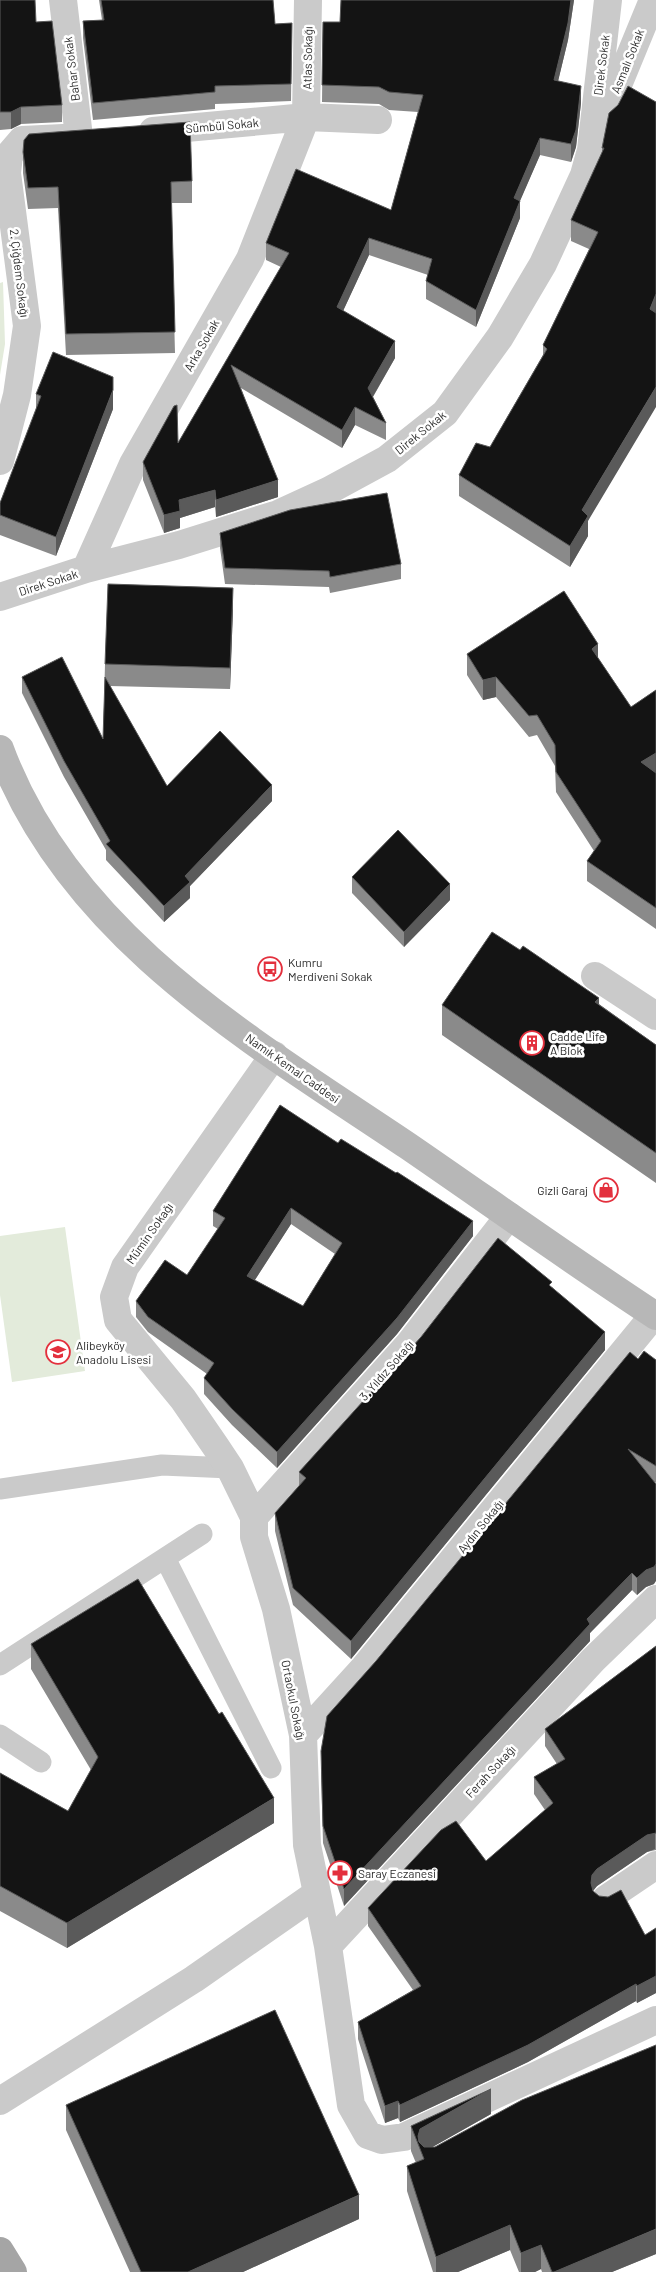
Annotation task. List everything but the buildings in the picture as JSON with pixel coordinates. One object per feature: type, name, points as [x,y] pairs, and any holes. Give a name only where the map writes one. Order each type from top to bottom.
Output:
[{"type":"main road","name":"Namık Kemal Caddesi","points":[[0,749],[40,829],[88,898],[163,973],[202,1004],[274,1055],[655,1316]]},
{"type":"main road","points":[[0,2251],[13,2272]]},
{"type":"street","name":"Bahar Sokak","points":[[4,174],[10,155],[22,140],[91,136],[63,0]]},
{"type":"street","name":"Atlas Sokağı","points":[[306,117],[308,0]]},
{"type":"street","name":"Direk Sokak","points":[[0,597],[278,514],[328,491],[387,459],[445,413],[500,336],[543,264],[584,175],[591,150],[608,0]]},
{"type":"street","name":"Asmalı Sokak","points":[[591,150],[653,0]]},
{"type":"street","name":"Sümbül Sokak","points":[[133,132],[306,117],[378,120]]},
{"type":"street","name":"Arka Sokak","points":[[86,570],[133,464],[250,259],[306,117]]},
{"type":"street","name":"2. Çiğdem Sokağı","points":[[0,461],[17,395],[27,326],[4,174]]},
{"type":"street","points":[[596,976],[656,1016]]},
{"type":"street","name":"Mümin Sokağı","points":[[254,1517],[230,1468],[183,1399],[118,1320],[114,1297],[125,1267],[274,1055]]},
{"type":"street","name":"3. Yıldız Sokağı","points":[[254,1517],[409,1344],[509,1216]]},
{"type":"street","name":"Aydın Sokağı","points":[[303,1735],[364,1668],[655,1316]]},
{"type":"street","name":"Ortaokul Sokağı","points":[[254,1517],[254,1537],[276,1609],[303,1735],[307,1845],[328,1946],[351,2105],[368,2135],[382,2140],[404,2137],[656,2020]]},
{"type":"street","name":"Ferah Sokağı","points":[[328,1946],[593,1660],[656,1599]]},
{"type":"street","points":[[606,1899],[656,1865]]},
{"type":"street","points":[[0,2101],[194,1978],[316,1894]]},
{"type":"lane","points":[[0,1488],[162,1465],[230,1468]]},
{"type":"lane","points":[[0,1665],[202,1534]]},
{"type":"lane","points":[[165,1558],[271,1768]]},
{"type":"lane","points":[[0,1735],[41,1762]]},
{"type":"green space","points":[[3,282],[5,344],[0,375],[0,283]]},
{"type":"green space","points":[[65,1227],[85,1371],[12,1382],[0,1295],[0,1236]]},
{"type":"place","name":"Kumru Merdiveni Sokak","points":[[270,969]]},
{"type":"place","name":"Cadde Life A Blok","points":[[532,1043]]},
{"type":"place","name":"Gizli Garaj","points":[[606,1190]]},
{"type":"place","name":"Alibeyköy Anadolu Lisesi","points":[[58,1352]]},
{"type":"place","name":"Saray Eczanesi","points":[[340,1873]]}]
